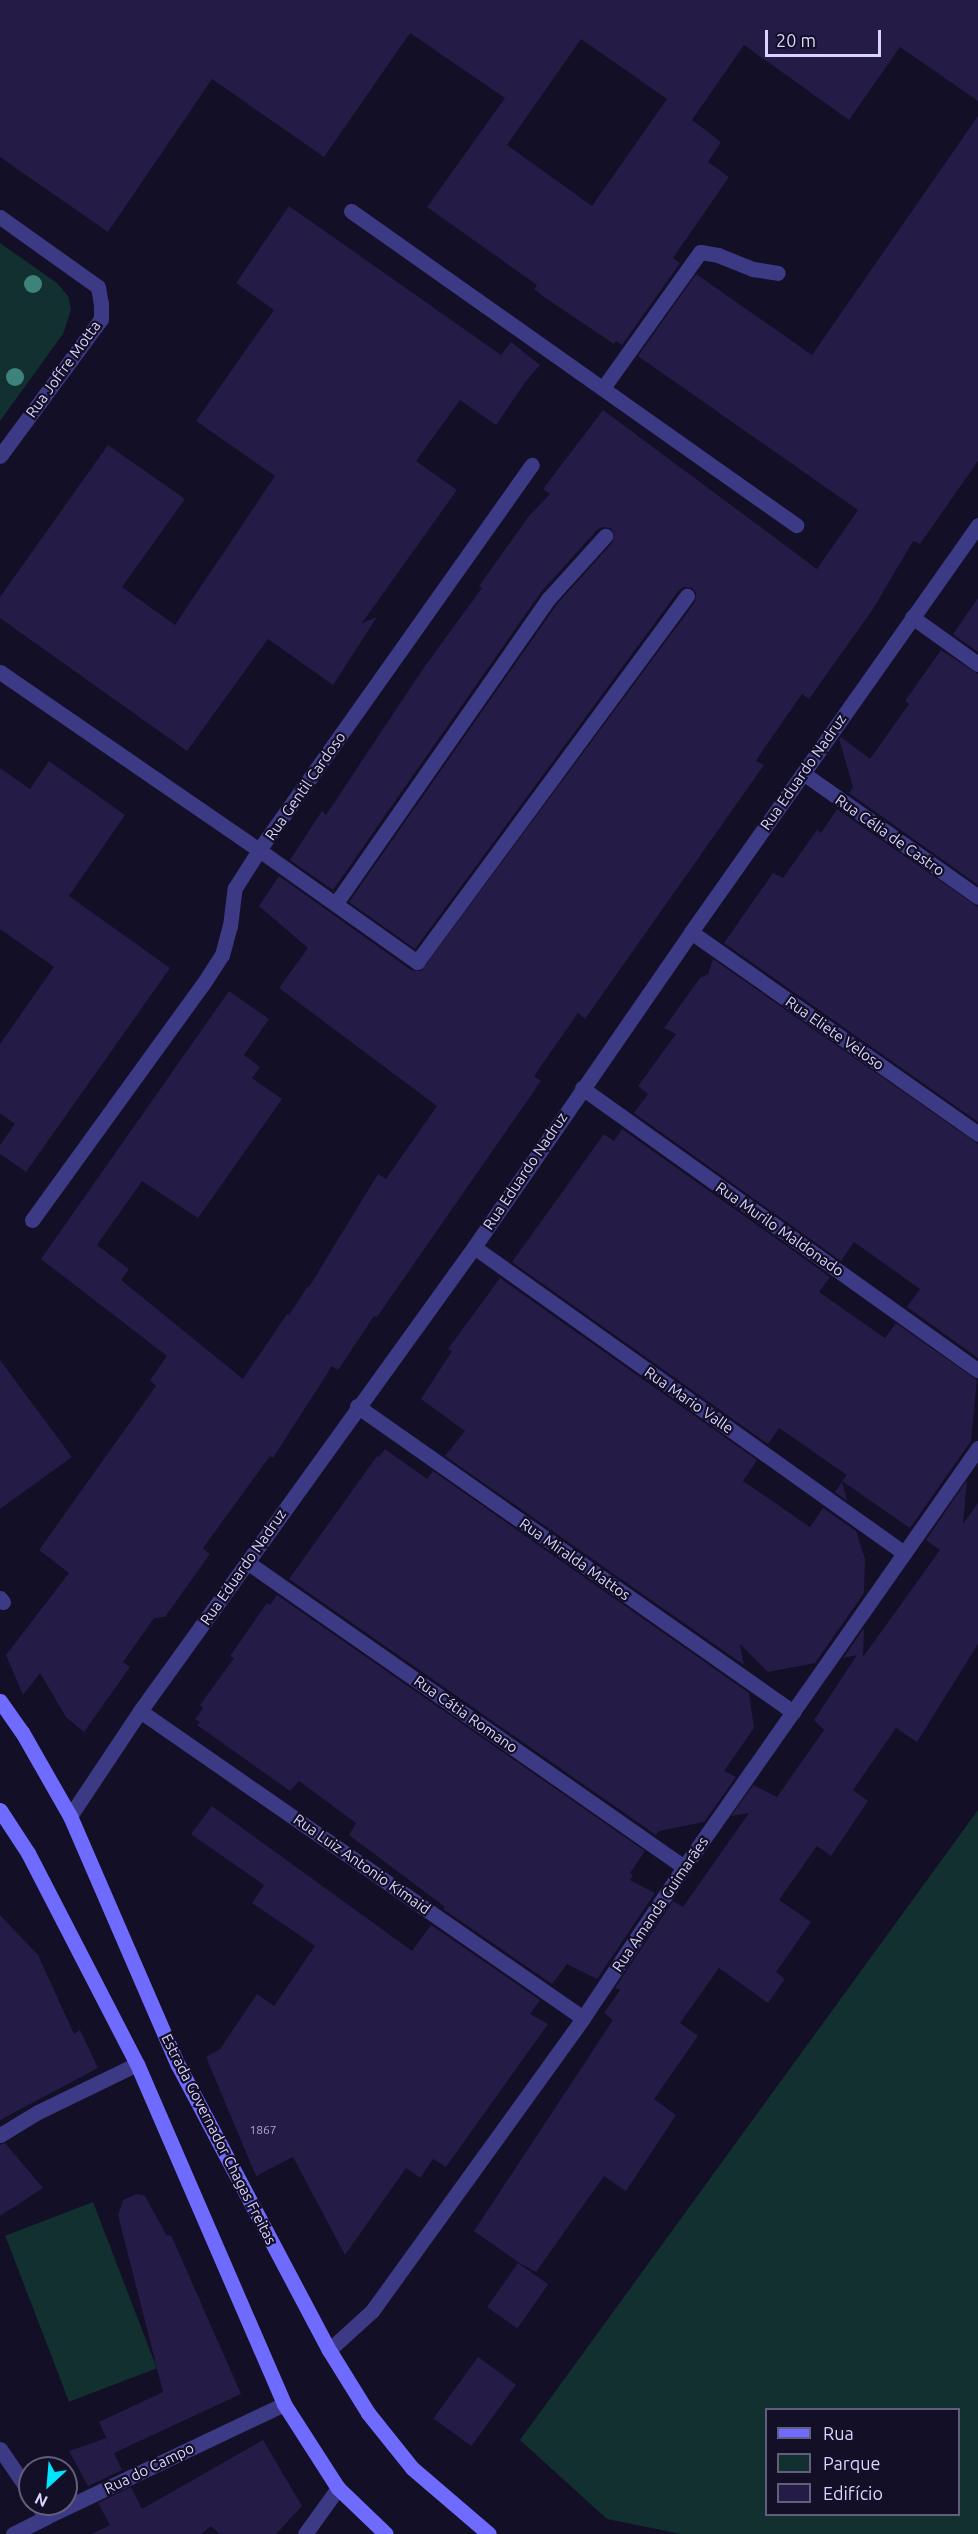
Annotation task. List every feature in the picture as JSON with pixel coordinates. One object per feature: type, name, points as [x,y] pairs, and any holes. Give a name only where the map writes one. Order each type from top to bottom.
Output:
[{"type":"main road","name":"Estrada Governador Chagas Freitas","points":[[0,1701],[22,1732],[70,1816],[178,2065],[329,2350],[368,2413],[412,2468],[489,2534]]},
{"type":"main road","points":[[0,1810],[28,1853],[137,2064],[284,2404],[338,2488],[380,2531]]},
{"type":"street","points":[[351,211],[796,525]]},
{"type":"street","name":"Rua Joffre Motta","points":[[0,217],[98,287],[102,304],[101,318],[0,456]]},
{"type":"street","points":[[603,388],[700,252],[718,255],[753,269],[778,273]]},
{"type":"street","name":"Rua Gentil Cardoso","points":[[0,672],[259,850],[532,465]]},
{"type":"street","name":"Rua Eduardo Nadruz","points":[[70,1816],[140,1711],[357,1406],[474,1247],[582,1088],[978,525]]},
{"type":"street","points":[[336,903],[549,598],[605,536]]},
{"type":"street","points":[[32,1220],[210,975],[222,955],[230,926],[235,888],[259,850],[417,962],[687,596]]},
{"type":"street","points":[[912,618],[978,664]]},
{"type":"street","name":"Rua Célia de Castro","points":[[803,773],[978,897]]},
{"type":"street","name":"Rua Eliete Veloso","points":[[691,932],[978,1134]]},
{"type":"street","name":"Rua Murilo Maldonado","points":[[582,1088],[978,1370]]},
{"type":"street","name":"Rua Mario Valle","points":[[474,1247],[904,1553]]},
{"type":"street","name":"Rua Miralda Mattos","points":[[357,1406],[793,1712]]},
{"type":"street","name":"Rua Amanda Guimarães","points":[[329,2350],[372,2311],[583,2018],[684,1867],[978,1448]]},
{"type":"street","name":"Rua Cátia Romano","points":[[247,1562],[684,1867]]},
{"type":"street","name":"Rua Luiz Antonio Kimaid","points":[[140,1711],[583,2018]]},
{"type":"street","points":[[0,2135],[38,2112],[137,2064]]},
{"type":"street","name":"Rua do Campo","points":[[13,2534],[284,2404]]},
{"type":"street","points":[[0,2449],[18,2475]]},
{"type":"street","points":[[304,2534],[338,2488]]},
{"type":"green space","points":[[0,243],[57,283],[68,296],[71,310],[63,334],[0,421]]},
{"type":"green space","points":[[978,1810],[978,2534],[681,2534],[607,2519],[520,2440]]},
{"type":"green space","points":[[93,2202],[157,2368],[69,2402],[5,2236]]},
{"type":"building","points":[[0,0],[978,0],[978,101],[900,47],[849,120],[744,45],[692,120],[721,142],[708,162],[729,177],[673,258],[680,263],[622,345],[616,341],[614,344],[544,297],[534,289],[537,285],[427,207],[505,98],[410,33],[324,157],[212,79],[108,232],[0,157]],"holes":[[[581,39],[667,99],[592,206],[507,145]]]},
{"type":"building","points":[[978,116],[978,461],[920,544],[913,541],[873,609],[809,699],[802,694],[756,761],[764,765],[585,1019],[578,1013],[534,1076],[541,1081],[377,1317],[374,1316],[338,1370],[332,1366],[273,1458],[270,1456],[203,1548],[210,1554],[165,1617],[154,1618],[123,1662],[130,1667],[84,1732],[66,1717],[40,1673],[23,1695],[6,1655],[69,1573],[39,1550],[156,1386],[150,1380],[167,1356],[41,1259],[229,991],[269,1019],[244,1055],[260,1067],[252,1078],[282,1099],[198,1218],[142,1181],[97,1245],[129,1269],[121,1280],[243,1379],[287,1314],[289,1315],[309,1287],[378,1174],[386,1179],[437,1106],[279,988],[308,948],[259,906],[279,876],[411,970],[421,971],[695,602],[696,593],[692,588],[684,587],[679,590],[415,949],[349,902],[557,604],[612,543],[614,534],[611,528],[598,529],[541,592],[333,890],[290,860],[322,811],[326,815],[425,666],[482,588],[479,586],[529,516],[550,494],[543,489],[603,410],[817,569],[858,510],[638,356],[696,274],[812,355]]},
{"type":"building","points":[[289,206],[501,355],[511,342],[540,365],[526,381],[496,425],[460,400],[416,461],[457,490],[362,623],[377,617],[333,685],[268,639],[187,751],[0,618],[0,597],[108,445],[185,499],[122,587],[175,625],[275,476],[196,421],[274,310],[236,283]]},
{"type":"building","points":[[978,598],[978,652],[953,634]]},
{"type":"building","points":[[941,650],[978,674],[978,885],[849,793],[853,787],[839,739],[841,737],[870,759],[909,704],[905,701]]},
{"type":"building","points":[[49,761],[125,815],[69,896],[170,968],[26,1172],[0,1154],[0,1145],[15,1124],[0,1113],[0,1044],[54,967],[0,929],[0,768],[30,789]]},
{"type":"building","points":[[837,809],[978,907],[978,1122],[724,943],[773,873],[783,878],[817,830],[821,833]]},
{"type":"building","points":[[713,959],[978,1144],[978,1358],[907,1307],[920,1289],[854,1242],[841,1261],[634,1113],[648,1094],[638,1086],[676,1034],[664,1028],[700,978],[708,974]]},
{"type":"building","points":[[622,1129],[830,1277],[819,1292],[885,1338],[896,1323],[977,1380],[971,1441],[910,1528],[842,1481],[847,1475],[779,1428],[768,1444],[512,1262],[604,1134],[614,1141]]},
{"type":"building","points":[[500,1278],[757,1460],[743,1481],[810,1527],[823,1508],[856,1531],[865,1559],[864,1593],[815,1663],[768,1672],[740,1644],[744,1665],[445,1456],[465,1431],[421,1399],[452,1351],[448,1349]]},
{"type":"building","points":[[0,1360],[72,1457],[0,1509]]},
{"type":"building","points":[[385,1449],[427,1479],[433,1471],[749,1693],[754,1728],[724,1771],[736,1777],[704,1822],[659,1831],[656,1835],[289,1579],[377,1456],[379,1457]]},
{"type":"building","points":[[967,1480],[963,1524],[978,1503],[978,1644],[917,1742],[896,1728],[853,1790],[868,1801],[831,1856],[817,1846],[779,1900],[811,1922],[776,1972],[785,1979],[768,2003],[719,1968],[680,2023],[698,2036],[654,2099],[676,2115],[626,2191],[604,2176],[536,2272],[521,2264],[474,2231],[613,2020],[604,2013],[620,1990],[615,1988],[673,1901],[683,1907],[749,1813],[731,1816],[753,1785],[777,1797],[824,1730],[814,1720],[857,1655],[843,1658],[864,1628],[863,1657],[940,1550],[926,1540]]},
{"type":"building","points":[[842,1482],[847,1501],[835,1492]]},
{"type":"building","points":[[277,1595],[645,1851],[630,1873],[633,1876],[630,1880],[655,1893],[597,1979],[567,1964],[552,1984],[443,1909],[445,1907],[349,1835],[356,1823],[299,1781],[290,1791],[197,1725],[200,1722],[195,1719],[203,1708],[200,1705],[234,1658],[230,1656],[267,1603],[270,1605]]},
{"type":"building","points":[[212,1806],[412,1951],[431,1925],[540,2000],[530,2014],[548,2024],[446,2167],[433,2159],[420,2178],[406,2168],[345,2255],[293,2157],[256,2176],[206,2057],[220,2049],[257,1994],[274,2006],[315,1946],[252,1903],[264,1885],[191,1834]]},
{"type":"building","points":[[0,1915],[38,1955],[74,2034],[80,2030],[98,2068],[0,2120]]},
{"type":"building","points":[[5,2143],[43,2188],[0,2216],[0,2145]]},
{"type":"building","points":[[137,2194],[145,2196],[167,2236],[171,2235],[241,2394],[114,2453],[122,2470],[88,2486],[78,2468],[78,2456],[72,2456],[69,2451],[106,2438],[110,2446],[99,2422],[163,2392],[118,2215],[123,2200]]},
{"type":"building","points":[[518,2263],[548,2284],[517,2328],[487,2307]]},
{"type":"building","points":[[478,2357],[516,2385],[471,2446],[433,2418]]},
{"type":"building","points":[[263,2440],[302,2506],[276,2534],[220,2534],[211,2526],[201,2534],[92,2534],[110,2525],[98,2503],[131,2487],[142,2509]]}]
